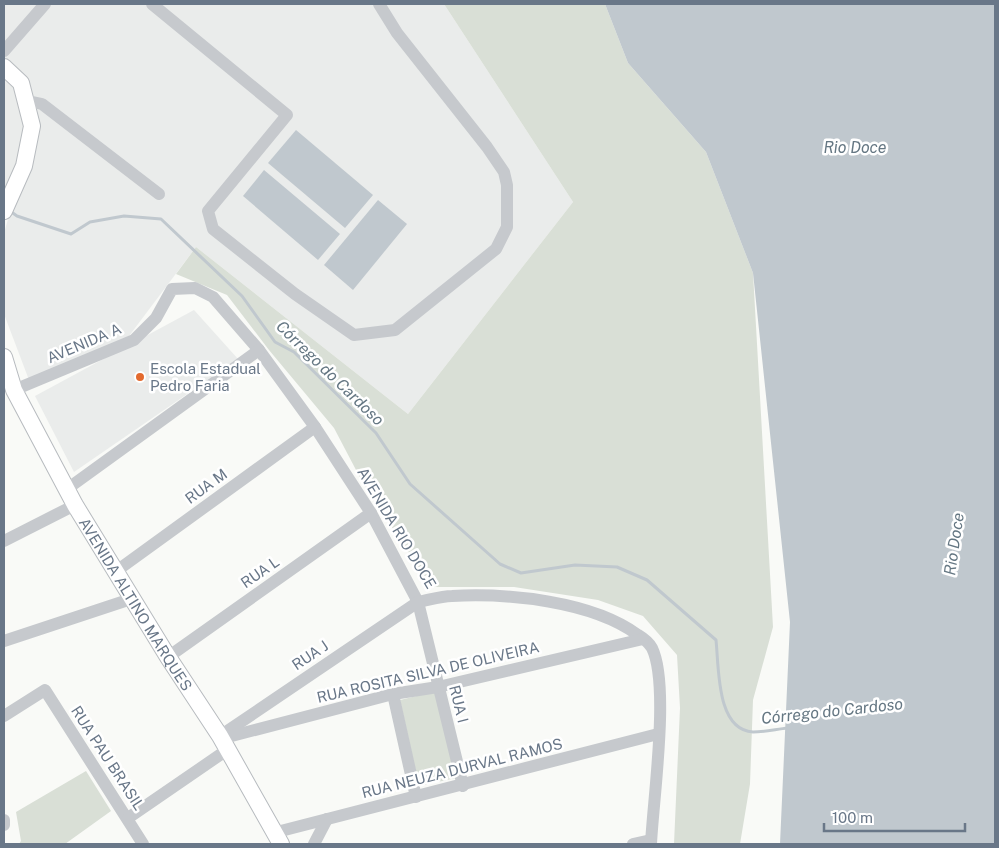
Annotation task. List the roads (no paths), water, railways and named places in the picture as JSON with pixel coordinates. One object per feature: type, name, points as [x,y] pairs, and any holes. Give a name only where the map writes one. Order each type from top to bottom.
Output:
[{"type":"main road","points":[[4,67],[21,83],[28,101],[32,126],[24,166],[6,206]]},
{"type":"main road","name":"AVENIDA ALTINO MARQUES","points":[[4,357],[6,373],[14,390],[75,505],[168,657],[223,742],[277,838]]},
{"type":"street","points":[[4,50],[45,4]]},
{"type":"street","points":[[152,4],[287,115],[208,212],[213,229],[295,294],[354,335],[395,330],[496,249],[507,227],[507,185],[504,172],[487,147],[397,33],[379,4]]},
{"type":"street","points":[[28,101],[42,104],[159,194]]},
{"type":"street","name":"AVENIDA RIO DOCE","points":[[172,289],[195,288],[214,297],[259,350],[315,427],[371,513],[418,602],[451,596],[515,598],[576,606],[622,623],[652,648],[659,678],[658,734],[651,842]]},
{"type":"street","name":"AVENIDA A","points":[[14,390],[134,340],[156,318],[172,289]]},
{"type":"street","points":[[67,489],[259,350]]},
{"type":"street","name":"RUA M","points":[[115,572],[315,427]]},
{"type":"street","points":[[4,540],[75,505]]},
{"type":"street","name":"RUA L","points":[[168,657],[371,513]]},
{"type":"street","points":[[4,641],[132,599]]},
{"type":"street","name":"RUA I","points":[[418,602],[463,786]]},
{"type":"street","name":"RUA J","points":[[128,818],[223,742],[418,602]]},
{"type":"street","name":"RUA ROSITA SILVA DE OLIVEIRA","points":[[223,742],[393,694],[438,687],[643,639]]},
{"type":"street","name":"RUA PAU BRASIL","points":[[4,716],[45,690],[144,844]]},
{"type":"street","points":[[393,694],[416,797]]},
{"type":"street","name":"RUA NEUZA DURVAL RAMOS","points":[[277,838],[327,819],[463,786],[658,734]]},
{"type":"street","points":[[314,844],[327,819]]},
{"type":"street","points":[[4,820],[4,825]]},
{"type":"street","points":[[633,844],[651,842]]},
{"type":"water","name":"Rio Doce","points":[[605,4],[995,4],[995,844],[780,844],[790,622],[753,273],[706,152],[628,63]]},
{"type":"water","points":[[296,130],[373,195],[345,228],[268,163]]},
{"type":"water","points":[[264,170],[340,234],[318,260],[243,196]]},
{"type":"water","points":[[378,200],[407,224],[353,290],[324,265]]},
{"type":"waterway","name":"Córrego do Cardoso","points":[[10,211],[17,216],[71,234],[90,222],[124,216],[161,219],[242,296],[275,342],[294,352],[376,433],[410,484],[500,564],[521,573],[575,565],[617,567],[647,580],[716,640],[719,680],[726,709],[732,721],[741,729],[753,732],[788,728]]},
{"type":"place","name":"Escola Estadual Pedro Faria","points":[[140,377]]}]
